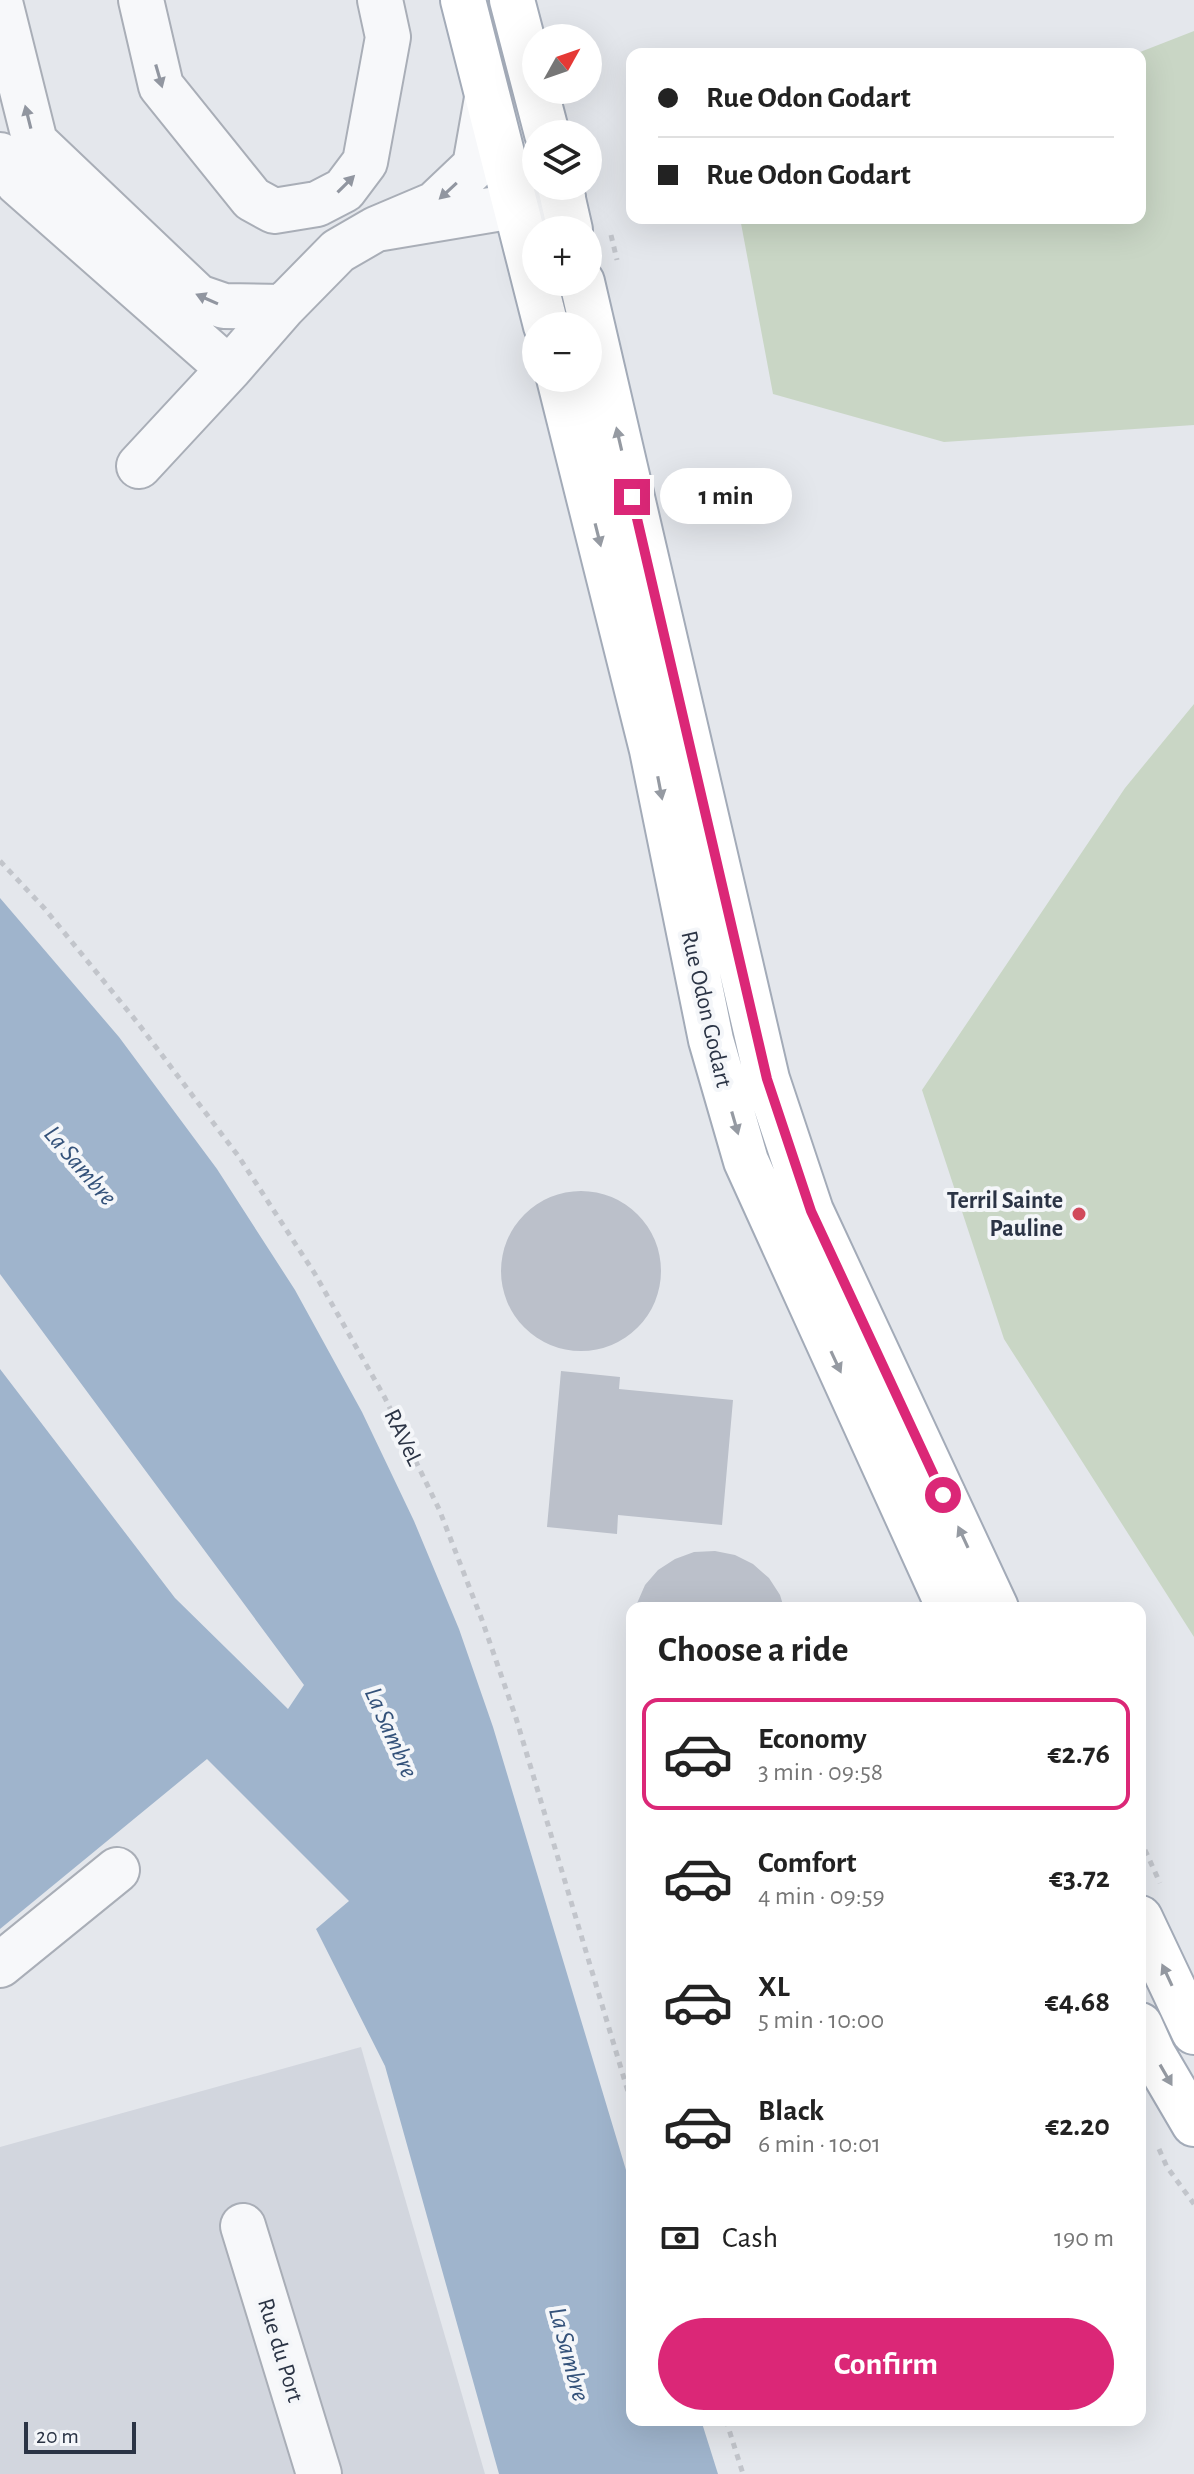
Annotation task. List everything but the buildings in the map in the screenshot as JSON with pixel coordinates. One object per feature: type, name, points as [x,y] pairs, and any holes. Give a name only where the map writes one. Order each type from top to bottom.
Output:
[{"type":"main road","points":[[463,0],[542,312]]},
{"type":"main road","points":[[512,0],[543,120]]},
{"type":"main road","name":"Rue Odon Godart","points":[[602,283],[767,1079],[811,1211],[993,1602]]},
{"type":"main road","name":"Rue Odon Godart","points":[[562,392],[652,750],[711,1040],[746,1161],[946,1602]]},
{"type":"main road","points":[[1146,1931],[1194,2032]]},
{"type":"main road","points":[[1146,2038],[1194,2124]]},
{"type":"lane","points":[[141,0],[161,86],[252,199],[274,211],[317,204],[344,190],[365,162],[388,37],[380,0]]},
{"type":"lane","points":[[0,2],[35,142],[198,297],[224,306],[283,307]]},
{"type":"lane","points":[[139,466],[338,251],[376,229],[435,204],[475,166],[487,98]]},
{"type":"lane","points":[[0,155],[18,183],[229,369]]},
{"type":"lane","points":[[376,229],[515,206],[576,212]]},
{"type":"lane","points":[[0,1965],[117,1870]]},
{"type":"lane","name":"Rue du Port","points":[[243,2226],[319,2474]]},
{"type":"path","name":"RAVeL","points":[[0,861],[45,909],[119,999],[239,1157],[315,1274],[385,1398],[439,1509],[511,1704],[626,2085]]},
{"type":"path","points":[[1154,2140],[1167,2167],[1194,2204]]},
{"type":"path","points":[[728,2426],[743,2474]]},
{"type":"shaded area","points":[[361,2047],[485,2474],[0,2474],[0,2147]]},
{"type":"green space","points":[[1194,31],[1194,425],[944,442],[773,394],[741,224],[1146,224],[1146,50]]},
{"type":"green space","name":"Terril Sainte Pauline","points":[[1194,704],[1194,1637],[1004,1339],[922,1090],[1125,788]]},
{"type":"water","name":"La Sambre","points":[[0,898],[119,1037],[217,1169],[295,1290],[362,1412],[414,1521],[459,1629],[493,1727],[626,2170],[626,2426],[703,2426],[718,2474],[499,2474],[385,2066],[316,1929],[349,1901],[207,1759],[0,1929],[0,1369],[175,1598],[288,1709],[304,1685],[0,1274]]},
{"type":"place","name":"Terril Sainte Pauline","points":[[1079,1214]]},
{"type":"route","points":[[632,497],[767,1079],[811,1211],[943,1495]]}]
